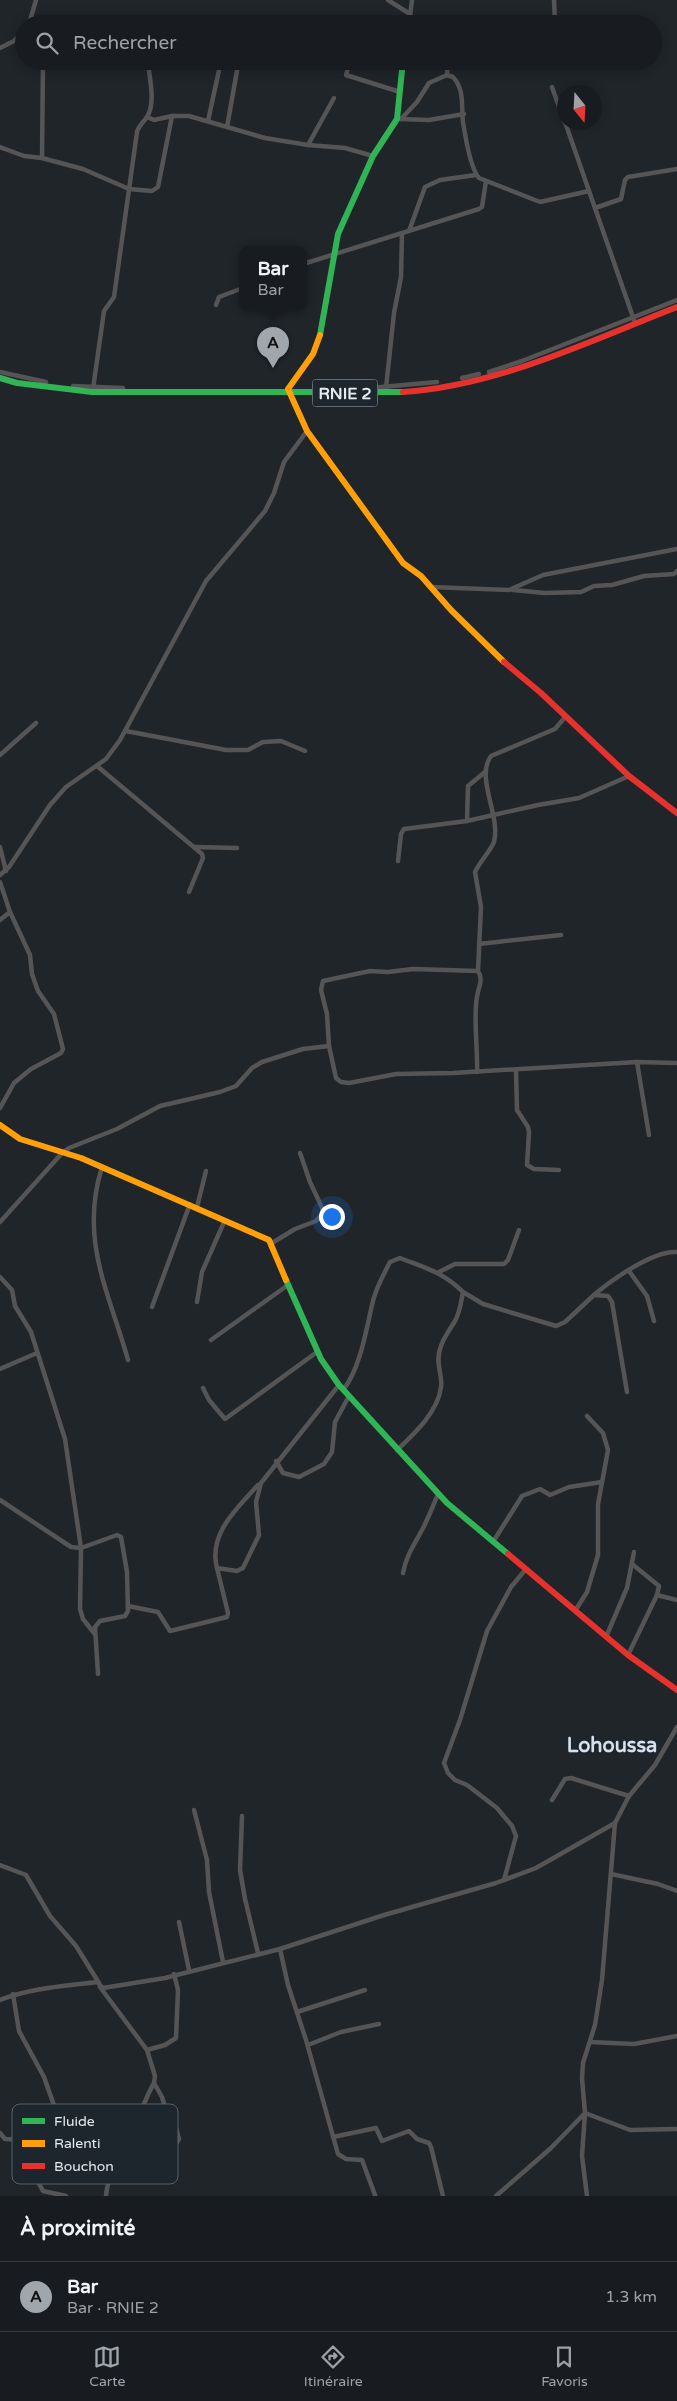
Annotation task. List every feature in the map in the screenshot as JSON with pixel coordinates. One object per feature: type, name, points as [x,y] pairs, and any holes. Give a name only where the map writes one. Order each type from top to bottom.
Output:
[{"type":"main road","points":[[403,70],[399,119],[373,156],[338,234],[319,338],[313,354],[288,391],[306,431],[403,563],[422,576],[450,610],[510,668],[541,692],[629,776],[677,813]]},
{"type":"main road","name":"RNIE 2","points":[[0,378],[17,383],[92,390],[288,391],[434,388],[498,374],[634,321],[677,307]]},
{"type":"main road","points":[[0,1124],[20,1139],[64,1152],[102,1167],[261,1235],[272,1243],[317,1352],[341,1387],[397,1450],[438,1494],[493,1542],[628,1655],[677,1690]]},
{"type":"street","points":[[32,15],[36,0]]},
{"type":"street","points":[[388,0],[410,14],[412,0]]},
{"type":"street","points":[[554,0],[555,15]]},
{"type":"street","points":[[0,48],[15,40]]},
{"type":"street","points":[[42,158],[43,70]]},
{"type":"street","points":[[0,372],[92,390],[104,311],[114,297],[138,126],[147,117],[151,104],[149,70]]},
{"type":"street","points":[[208,121],[219,70]]},
{"type":"street","points":[[227,127],[237,70]]},
{"type":"street","points":[[347,70],[346,75],[400,92]]},
{"type":"street","points":[[447,70],[447,75]]},
{"type":"street","points":[[447,75],[456,80],[462,93],[464,124],[476,175]]},
{"type":"street","points":[[399,119],[417,102],[429,82],[447,75]]},
{"type":"street","points":[[552,87],[557,100]]},
{"type":"street","points":[[308,145],[334,98]]},
{"type":"street","points":[[399,119],[429,120],[464,114]]},
{"type":"street","points":[[0,148],[24,156],[42,158],[83,169],[128,189],[152,191],[158,188],[172,116]]},
{"type":"street","points":[[147,117],[154,120],[172,116],[189,116],[265,138],[308,145],[346,148],[373,156]]},
{"type":"street","points":[[568,130],[634,321],[677,300]]},
{"type":"street","points":[[595,208],[620,200],[625,180],[628,177],[677,169]]},
{"type":"street","points":[[409,231],[425,187],[440,180],[476,175],[486,181],[540,202],[589,191]]},
{"type":"street","points":[[307,263],[479,209],[482,207],[486,181]]},
{"type":"street","points":[[386,390],[394,313],[401,277],[402,233]]},
{"type":"street","points":[[216,306],[219,297],[239,290]]},
{"type":"street","points":[[0,875],[6,871],[50,805],[66,787],[106,759],[126,731],[206,581],[265,511],[274,493],[284,462],[306,431]]},
{"type":"street","points":[[509,590],[543,575],[677,549]]},
{"type":"street","points":[[431,587],[544,593],[581,592],[594,586],[612,585],[644,576],[674,574],[677,571]]},
{"type":"street","points":[[477,1072],[476,1002],[481,976],[478,971],[481,907],[475,872],[494,843],[494,815],[485,772],[486,763],[491,756],[555,729],[566,716]]},
{"type":"street","points":[[0,755],[36,723]]},
{"type":"street","points":[[126,731],[226,750],[248,750],[263,742],[281,741],[305,751]]},
{"type":"street","points":[[97,766],[196,846],[202,854],[203,858],[189,892]]},
{"type":"street","points":[[467,821],[468,786],[485,772]]},
{"type":"street","points":[[398,861],[401,834],[404,829],[467,821],[579,798],[629,776]]},
{"type":"street","points":[[196,846],[237,848]]},
{"type":"street","points":[[0,847],[6,871]]},
{"type":"street","points":[[0,882],[10,912],[30,955],[31,970],[38,991],[54,1014],[63,1049],[61,1053],[31,1069],[14,1083],[0,1108]]},
{"type":"street","points":[[0,920],[10,912]]},
{"type":"street","points":[[479,944],[561,935]]},
{"type":"street","points":[[478,971],[413,969],[388,972],[370,971],[323,981],[321,990],[329,1026],[329,1046],[336,1078],[341,1082],[366,1080],[396,1074],[477,1072],[637,1062],[677,1063]]},
{"type":"street","points":[[0,1222],[64,1152],[139,1118],[160,1106],[220,1092],[236,1086],[252,1068],[262,1062],[284,1054],[329,1046]]},
{"type":"street","points":[[637,1062],[649,1135]]},
{"type":"street","points":[[516,1070],[518,1110],[529,1132],[527,1165],[534,1169],[559,1170]]},
{"type":"street","points":[[272,1243],[295,1229],[316,1221],[324,1212],[310,1182],[300,1153]]},
{"type":"street","points":[[102,1167],[94,1192],[94,1240],[103,1283],[128,1360]]},
{"type":"street","points":[[152,1307],[194,1206],[206,1171]]},
{"type":"street","points":[[198,1302],[202,1272],[225,1220]]},
{"type":"street","points":[[439,1272],[455,1264],[504,1264],[508,1260],[519,1230]]},
{"type":"street","points":[[128,1606],[158,1612],[170,1631],[227,1617],[228,1613],[214,1556],[222,1528],[276,1461],[303,1433],[354,1370],[368,1330],[377,1287],[390,1262],[400,1258],[439,1272],[450,1278],[463,1292],[483,1304],[556,1326],[565,1322],[606,1285],[660,1254],[677,1252]]},
{"type":"street","points":[[629,1271],[647,1296],[654,1321]]},
{"type":"street","points":[[0,1278],[12,1290],[15,1306],[31,1332],[65,1439],[81,1548],[79,1604],[83,1619],[94,1633]]},
{"type":"street","points":[[211,1340],[288,1285]]},
{"type":"street","points":[[606,1285],[608,1296],[612,1302],[627,1392]]},
{"type":"street","points":[[397,1450],[426,1419],[437,1399],[442,1386],[438,1362],[439,1352],[443,1338],[459,1312],[463,1292]]},
{"type":"street","points":[[594,1295],[608,1296]]},
{"type":"street","points":[[203,1388],[218,1413],[225,1419],[317,1352]]},
{"type":"street","points":[[0,1369],[37,1354]]},
{"type":"street","points":[[276,1461],[283,1473],[298,1477],[324,1464],[332,1452],[335,1422],[349,1396]]},
{"type":"street","points":[[575,1611],[587,1592],[598,1555],[598,1504],[607,1462],[607,1444],[603,1433],[587,1416]]},
{"type":"street","points":[[217,1568],[238,1570],[243,1568],[259,1535],[256,1502],[261,1482]]},
{"type":"street","points":[[493,1542],[524,1495],[540,1489],[550,1496],[569,1488],[602,1482]]},
{"type":"street","points":[[403,1573],[405,1560],[422,1531],[438,1494]]},
{"type":"street","points":[[0,1500],[71,1547],[81,1548],[117,1535],[121,1536],[127,1572],[128,1606],[125,1616],[97,1622],[94,1633],[98,1674]]},
{"type":"street","points":[[606,1637],[627,1588],[634,1552]]},
{"type":"street","points":[[628,1655],[657,1595],[659,1586],[632,1564]]},
{"type":"street","points":[[504,1880],[516,1836],[515,1830],[497,1808],[448,1773],[444,1763],[460,1720],[487,1631],[510,1587],[526,1569]]},
{"type":"street","points":[[657,1595],[677,1600]]},
{"type":"street","points":[[587,2196],[582,2156],[585,2113],[582,2078],[602,1980],[615,1823],[629,1796],[643,1782],[655,1765],[677,1727]]},
{"type":"street","points":[[552,1800],[559,1785],[565,1778],[629,1796]]},
{"type":"street","points":[[194,1810],[207,1860],[209,1892],[223,1962]]},
{"type":"street","points":[[242,1816],[240,1870],[244,1900],[258,1953]]},
{"type":"street","points":[[102,1988],[166,1978],[189,1970],[280,1949],[384,1915],[504,1880],[536,1868],[615,1823]]},
{"type":"street","points":[[0,1865],[26,1875],[50,1916],[76,1946],[102,1988]]},
{"type":"street","points":[[611,1874],[658,1884],[677,1891]]},
{"type":"street","points":[[179,1922],[189,1970]]},
{"type":"street","points":[[280,1949],[288,1985],[308,2045],[338,2154],[342,2158],[362,2160],[375,2195]]},
{"type":"street","points":[[147,2050],[165,2045],[176,2038],[178,1990],[174,1974]]},
{"type":"street","points":[[97,1982],[102,1988]]},
{"type":"street","points":[[97,1982],[147,2050],[155,2076],[154,2083],[143,2104]]},
{"type":"street","points":[[0,2000],[13,1994],[97,1982]]},
{"type":"street","points":[[297,2012],[365,1990]]},
{"type":"street","points":[[13,1994],[18,2031],[44,2077],[54,2104]]},
{"type":"street","points":[[308,2045],[341,2032],[379,2024]]},
{"type":"street","points":[[590,2042],[634,2044],[677,2036]]},
{"type":"street","points":[[154,2083],[164,2104]]},
{"type":"street","points":[[585,2113],[630,2130],[677,2129]]},
{"type":"street","points":[[496,2196],[551,2148],[585,2113]]},
{"type":"street","points":[[334,2137],[376,2128],[382,2141],[409,2131],[417,2139],[429,2143],[443,2196]]},
{"type":"street","points":[[0,2133],[6,2139],[12,2139]]},
{"type":"street","points":[[39,2184],[43,2191],[66,2196]]},
{"type":"traffic: fast","points":[[320,335],[338,234],[373,156],[397,119],[402,70]]},
{"type":"traffic: fast","points":[[0,378],[17,383],[92,392],[403,392]]},
{"type":"traffic: fast","points":[[286,1280],[321,1359],[339,1385],[447,1503],[508,1554]]},
{"type":"traffic: slow","points":[[320,335],[313,354],[288,389],[307,431],[403,563],[421,576],[451,610],[504,662]]},
{"type":"traffic: slow","points":[[0,1125],[20,1139],[81,1158],[269,1240],[286,1280]]},
{"type":"traffic: jam","points":[[403,392],[474,381],[508,371],[543,360],[677,307]]},
{"type":"traffic: jam","points":[[504,662],[541,693],[629,776],[677,813]]},
{"type":"traffic: jam","points":[[508,1554],[628,1655],[677,1690]]},
{"type":"place","name":"Bar","points":[[273,368]]},
{"type":"district","name":"Lohoussa","points":[[612,1745]]}]
